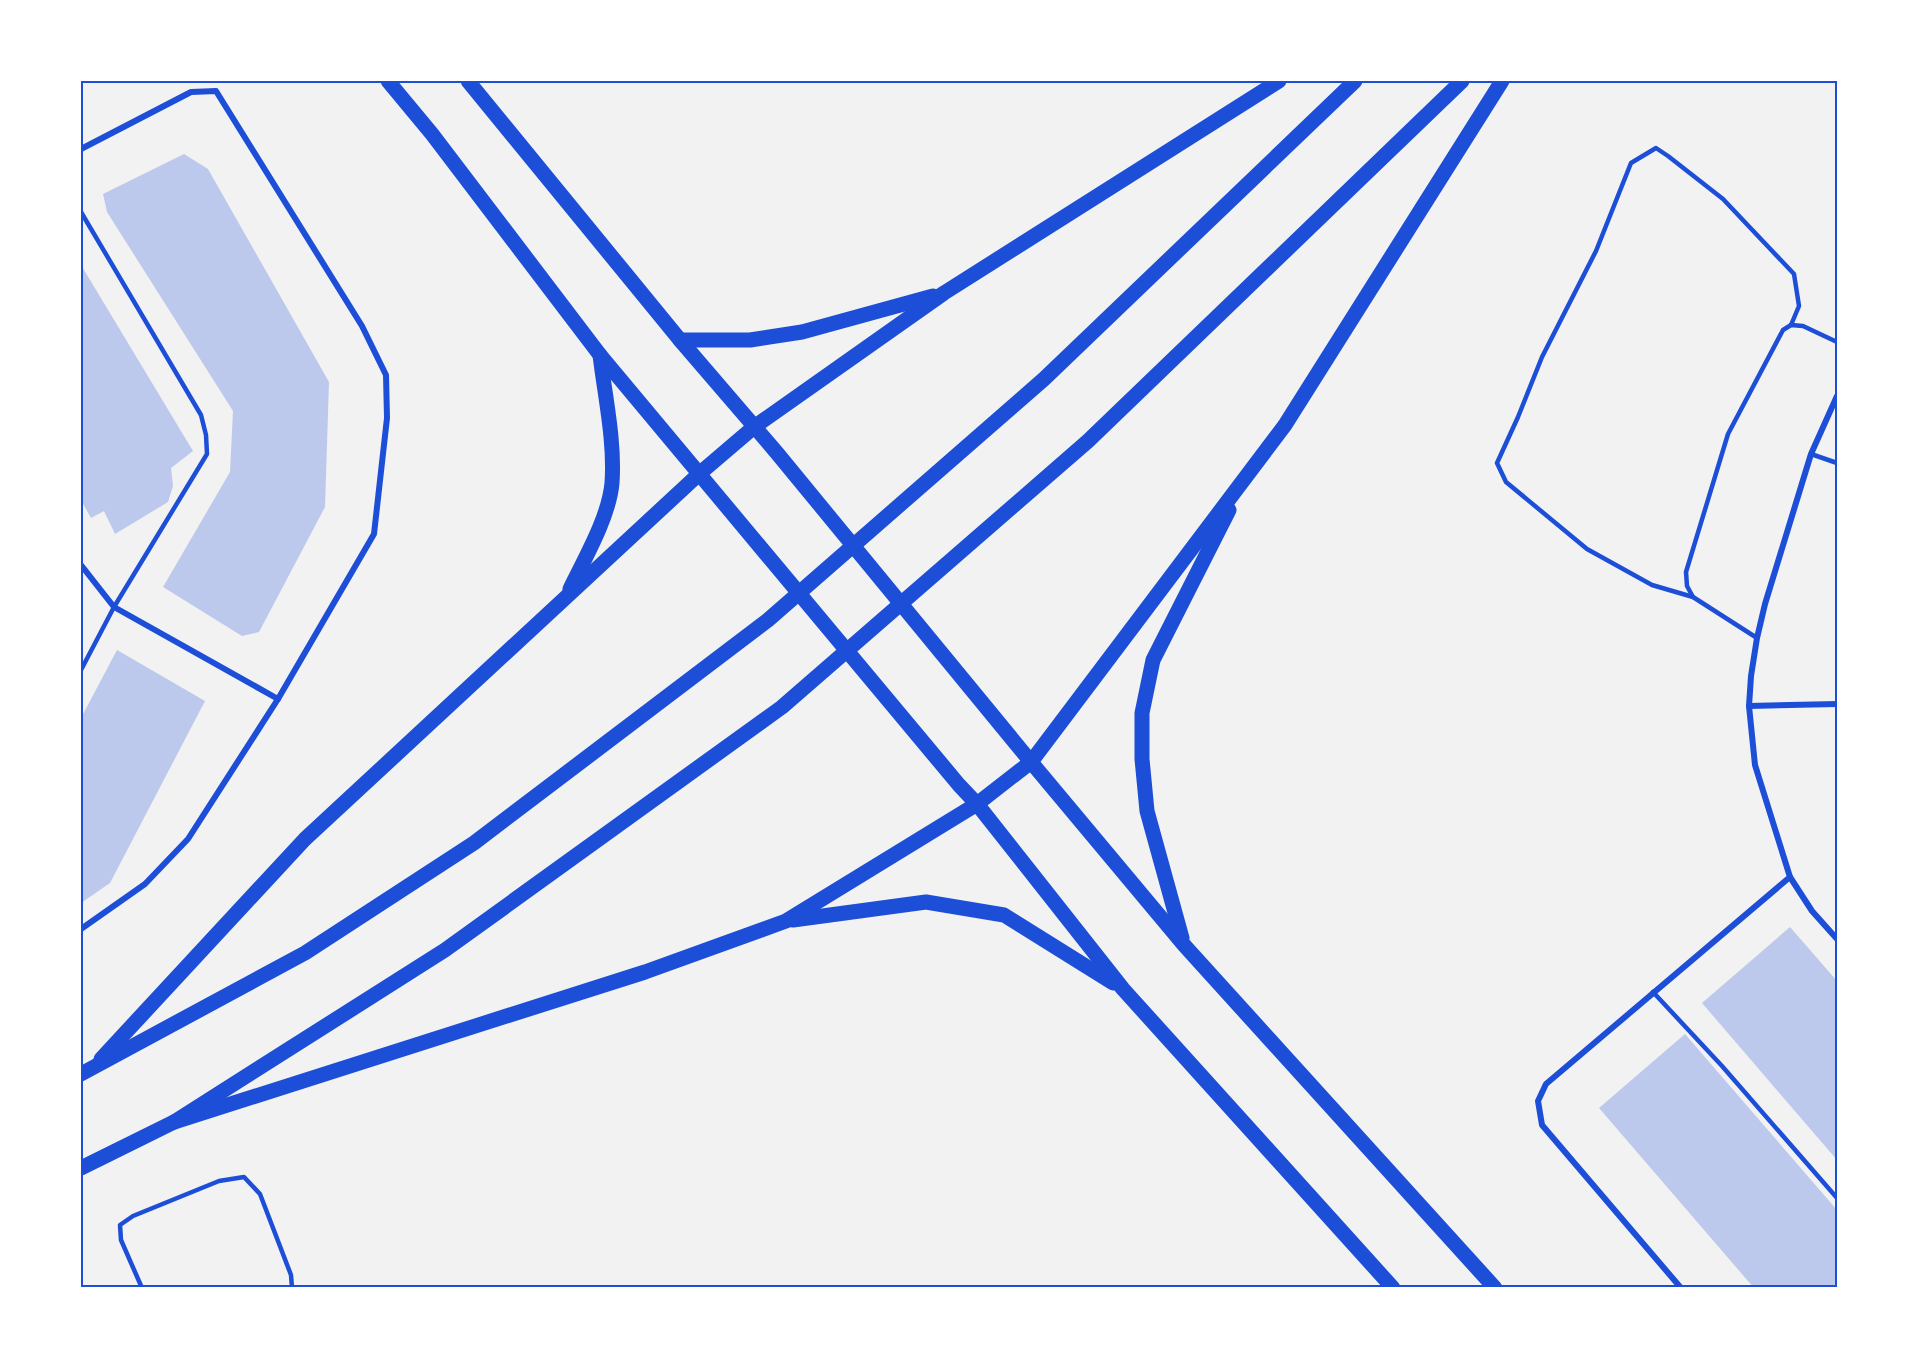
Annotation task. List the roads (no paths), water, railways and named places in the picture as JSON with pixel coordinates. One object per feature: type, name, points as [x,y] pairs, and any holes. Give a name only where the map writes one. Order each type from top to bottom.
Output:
[{"type":"main road","points":[[388,81],[432,134],[600,355],[977,804],[1123,989],[1393,1288]]},
{"type":"main road","points":[[468,81],[680,340],[777,453],[1184,945],[1495,1288]]},
{"type":"main road","points":[[87,1071],[305,839],[699,474],[754,427],[944,293],[1279,81]]},
{"type":"main road","points":[[87,1071],[305,953],[474,843],[768,620],[1044,379],[1355,81]]},
{"type":"main road","points":[[81,1168],[174,1122],[445,951],[782,707],[1088,441],[1462,81]]},
{"type":"main road","points":[[174,1122],[645,972],[786,921],[977,804],[1031,762],[1285,425],[1502,81]]},
{"type":"main road","points":[[680,340],[750,340],[802,332],[944,293]]},
{"type":"main road","points":[[566,597],[601,527],[612,485],[612,447],[600,355]]},
{"type":"main road","points":[[1184,945],[1147,811],[1142,759],[1142,713],[1153,660],[1247,475]]},
{"type":"main road","points":[[786,921],[926,902],[1004,915],[1123,989]]},
{"type":"street","points":[[81,149],[191,92],[216,91],[362,326],[386,375],[387,418],[374,534],[278,699],[188,839],[144,884],[81,929]]},
{"type":"street","points":[[1837,396],[1811,454],[1765,604],[1751,676],[1749,706],[1755,765],[1790,877],[1812,911],[1837,939]]},
{"type":"street","points":[[81,565],[114,607],[278,699]]},
{"type":"street","points":[[1749,706],[1837,705]]},
{"type":"street","points":[[1681,1288],[1542,1125],[1538,1101],[1546,1084],[1790,877]]},
{"type":"lane","points":[[1693,597],[1687,586],[1686,572],[1728,434],[1783,330],[1791,325],[1799,306],[1794,274],[1724,199],[1656,148],[1631,163],[1596,251],[1542,357],[1497,463],[1506,482],[1587,549],[1652,585],[1693,597],[1757,638]]},
{"type":"lane","points":[[81,212],[201,415],[206,435],[207,454],[114,607],[81,670]]},
{"type":"lane","points":[[1791,325],[1803,326],[1837,342]]},
{"type":"lane","points":[[1811,454],[1837,463]]},
{"type":"lane","points":[[1653,992],[1722,1066],[1837,1198]]},
{"type":"lane","points":[[142,1288],[122,1240],[120,1224],[133,1216],[219,1181],[244,1177],[260,1194],[291,1275],[292,1288]]}]
